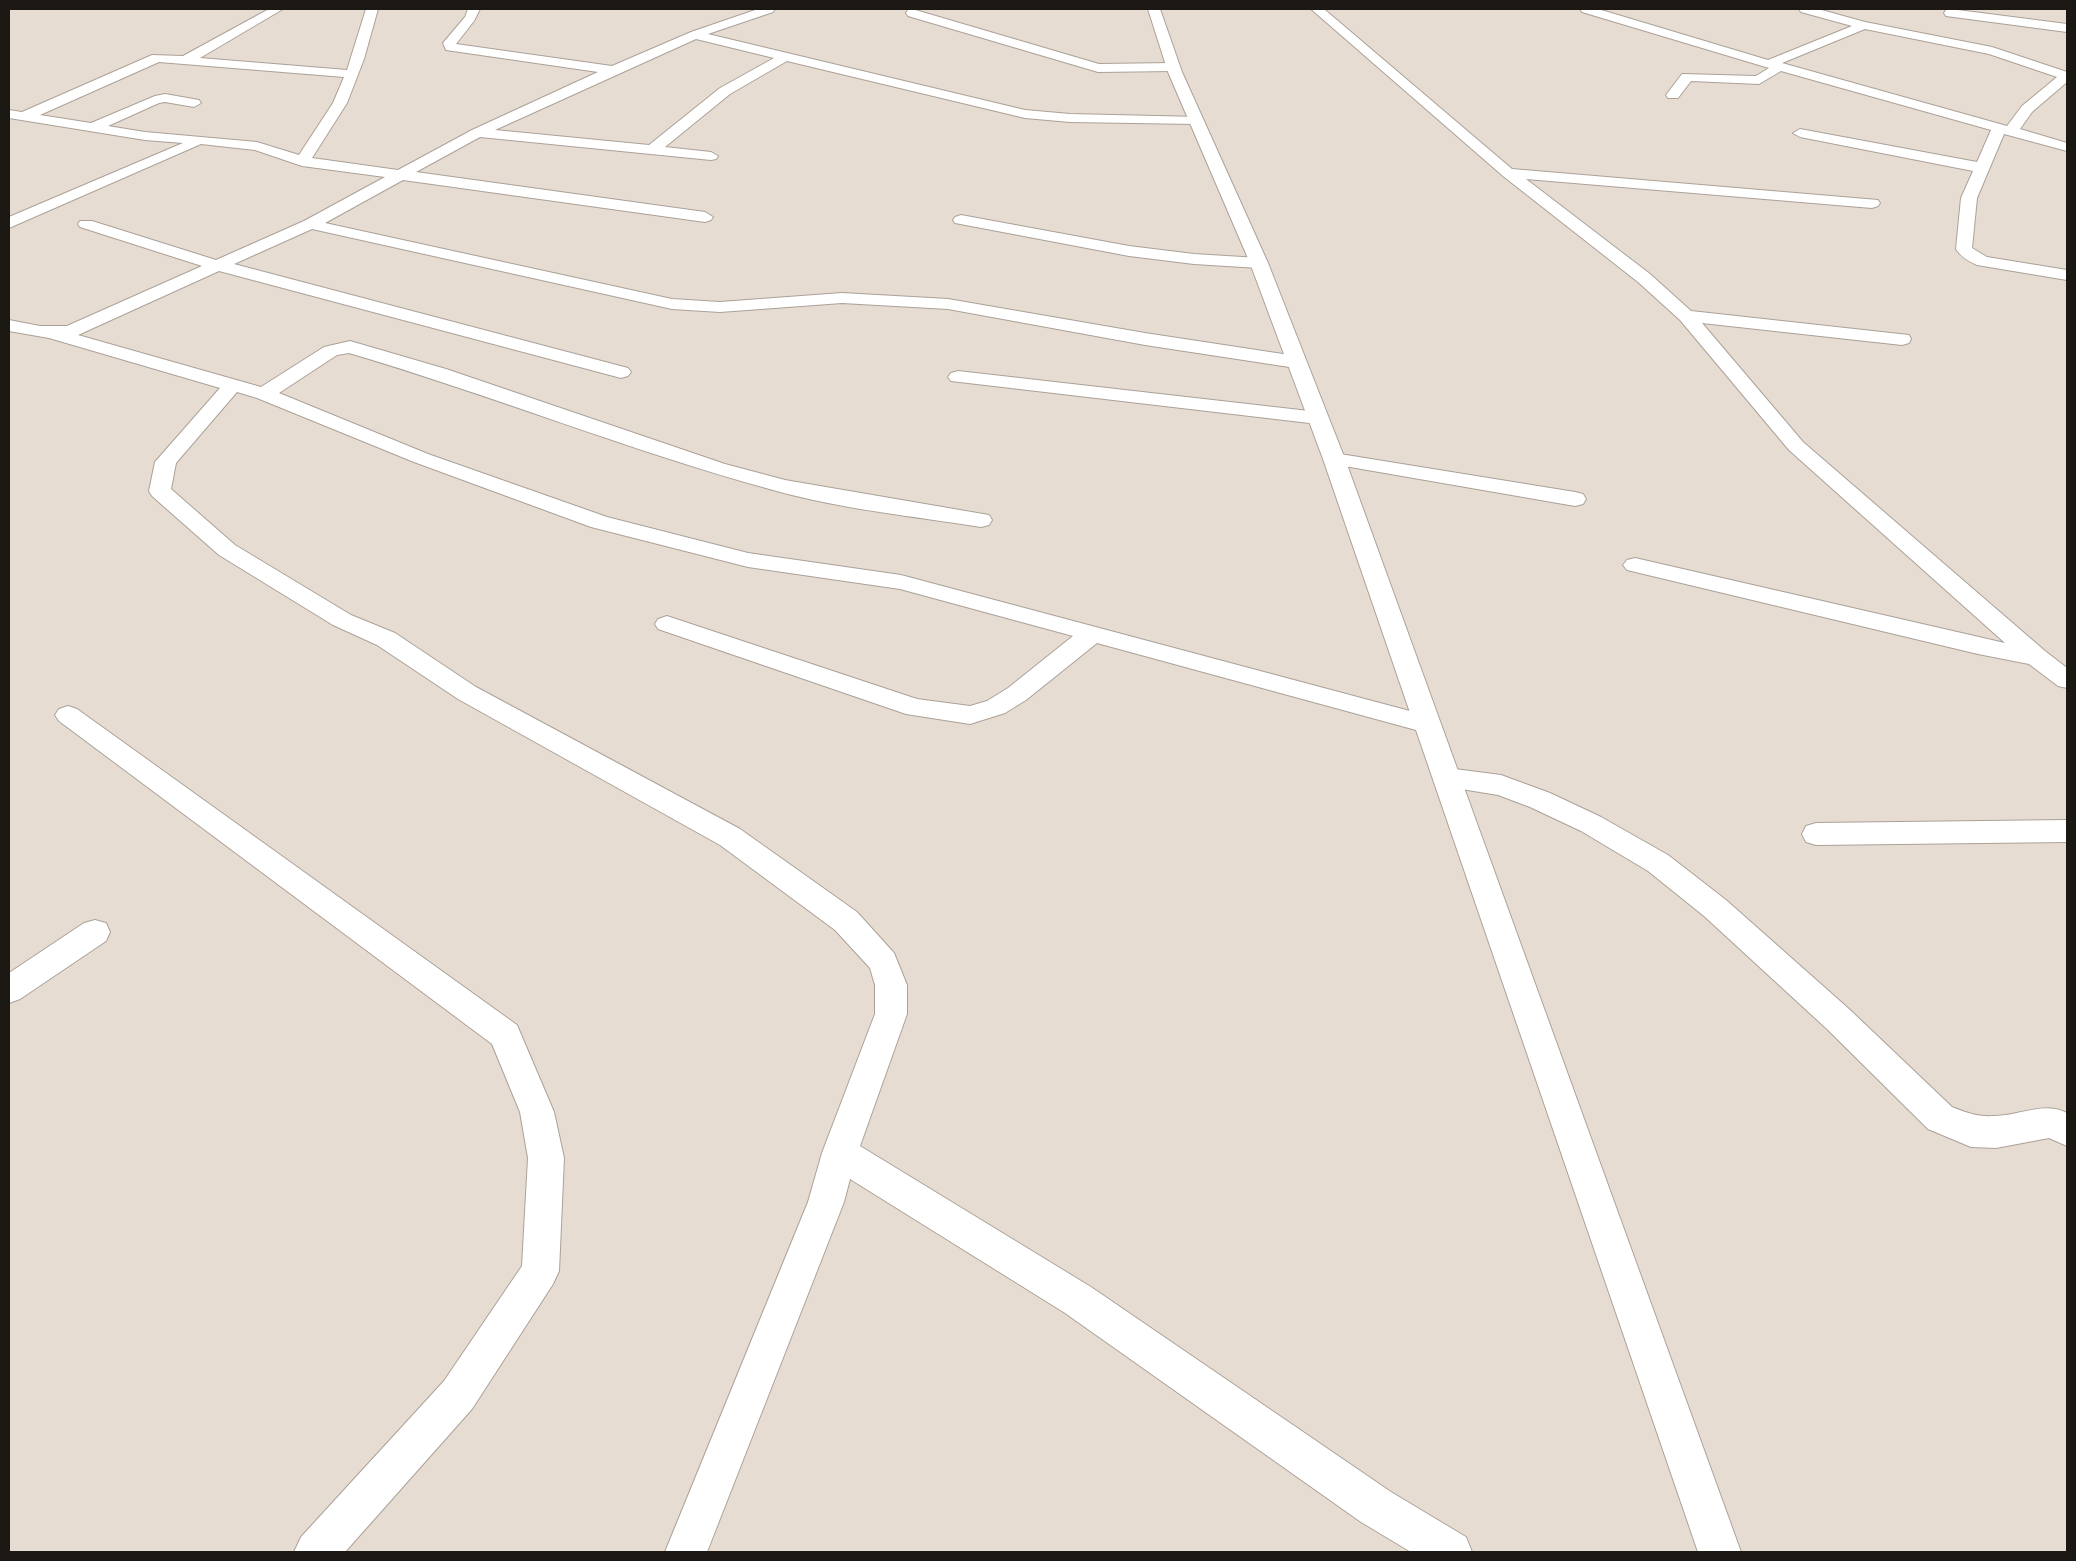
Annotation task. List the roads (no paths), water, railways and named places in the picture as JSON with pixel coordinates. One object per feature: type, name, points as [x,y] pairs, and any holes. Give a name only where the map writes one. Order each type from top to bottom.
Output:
[{"type":"main road","points":[[186,60],[277,9]]},
{"type":"main road","points":[[302,161],[340,103],[352,74],[372,9]]},
{"type":"main road","points":[[474,9],[469,20],[452,37],[448,44],[450,47],[613,70]]},
{"type":"main road","points":[[15,344],[45,333],[71,331],[310,224],[477,133],[613,70],[695,35],[769,9]]},
{"type":"main road","points":[[1154,9],[1173,67],[1259,263],[1334,459],[1720,1552]]},
{"type":"main road","points":[[1317,9],[1508,173],[1644,278],[1686,316],[1796,446],[2036,657],[2067,680]]},
{"type":"main road","points":[[1586,9],[1774,65],[2067,147]]},
{"type":"main road","points":[[1806,9],[1864,25],[1992,51],[2067,76]]},
{"type":"main road","points":[[912,13],[1098,68],[1173,67]]},
{"type":"main road","points":[[1950,13],[2067,28]]},
{"type":"main road","points":[[1673,95],[1684,79],[1692,75],[1759,80],[1774,65],[1864,25]]},
{"type":"main road","points":[[695,35],[1025,114],[1070,118],[1195,120]]},
{"type":"main road","points":[[652,150],[725,91],[784,57]]},
{"type":"main road","points":[[25,116],[152,60],[163,58],[352,74]]},
{"type":"main road","points":[[2067,76],[2042,96],[2005,131],[1968,198],[1964,249],[1971,256],[1990,263],[2067,275]]},
{"type":"main road","points":[[91,128],[155,100],[165,98],[194,103]]},
{"type":"main road","points":[[9,114],[145,136],[257,146],[302,161],[397,176],[705,217]]},
{"type":"main road","points":[[477,133],[711,156]]},
{"type":"main road","points":[[1800,133],[1983,168]]},
{"type":"main road","points":[[9,223],[204,140]]},
{"type":"main road","points":[[1508,173],[1872,203]]},
{"type":"main road","points":[[961,220],[1129,252],[1259,263]]},
{"type":"main road","points":[[86,224],[216,265],[621,372]]},
{"type":"main road","points":[[310,224],[672,304],[720,307],[842,298],[948,304],[1145,339],[1296,362]]},
{"type":"main road","points":[[1686,316],[1902,338]]},
{"type":"main road","points":[[9,325],[45,333],[264,394],[421,458],[599,522],[748,560],[901,582],[1427,724]]},
{"type":"main road","points":[[264,394],[331,351],[350,347],[439,373],[718,468],[782,486],[847,499],[981,520]]},
{"type":"main road","points":[[958,376],[1318,418]]},
{"type":"main road","points":[[233,385],[166,462],[160,491],[227,550],[342,620],[386,639],[466,693],[730,837],[846,921],[883,962],[892,985],[891,1014],[864,1092],[840,1153],[826,1202],[686,1552]]},
{"type":"main road","points":[[1334,459],[1575,498]]},
{"type":"main road","points":[[1635,564],[1978,646],[2036,657]]},
{"type":"main road","points":[[667,624],[915,708],[970,715],[996,708],[1017,694],[1092,634]]},
{"type":"main road","points":[[68,715],[505,1035],[537,1112],[546,1158],[540,1271],[458,1395],[316,1552]]},
{"type":"main road","points":[[1446,778],[1501,785],[1540,800],[1591,824],[1658,863],[1715,908],[1830,1012],[1940,1118],[1971,1131],[1996,1132],[2050,1122],[2067,1130]]},
{"type":"main road","points":[[1816,834],[2067,830]]},
{"type":"main road","points":[[9,990],[95,932]]},
{"type":"main road","points":[[840,1153],[1078,1300],[1376,1506],[1451,1552]]}]
